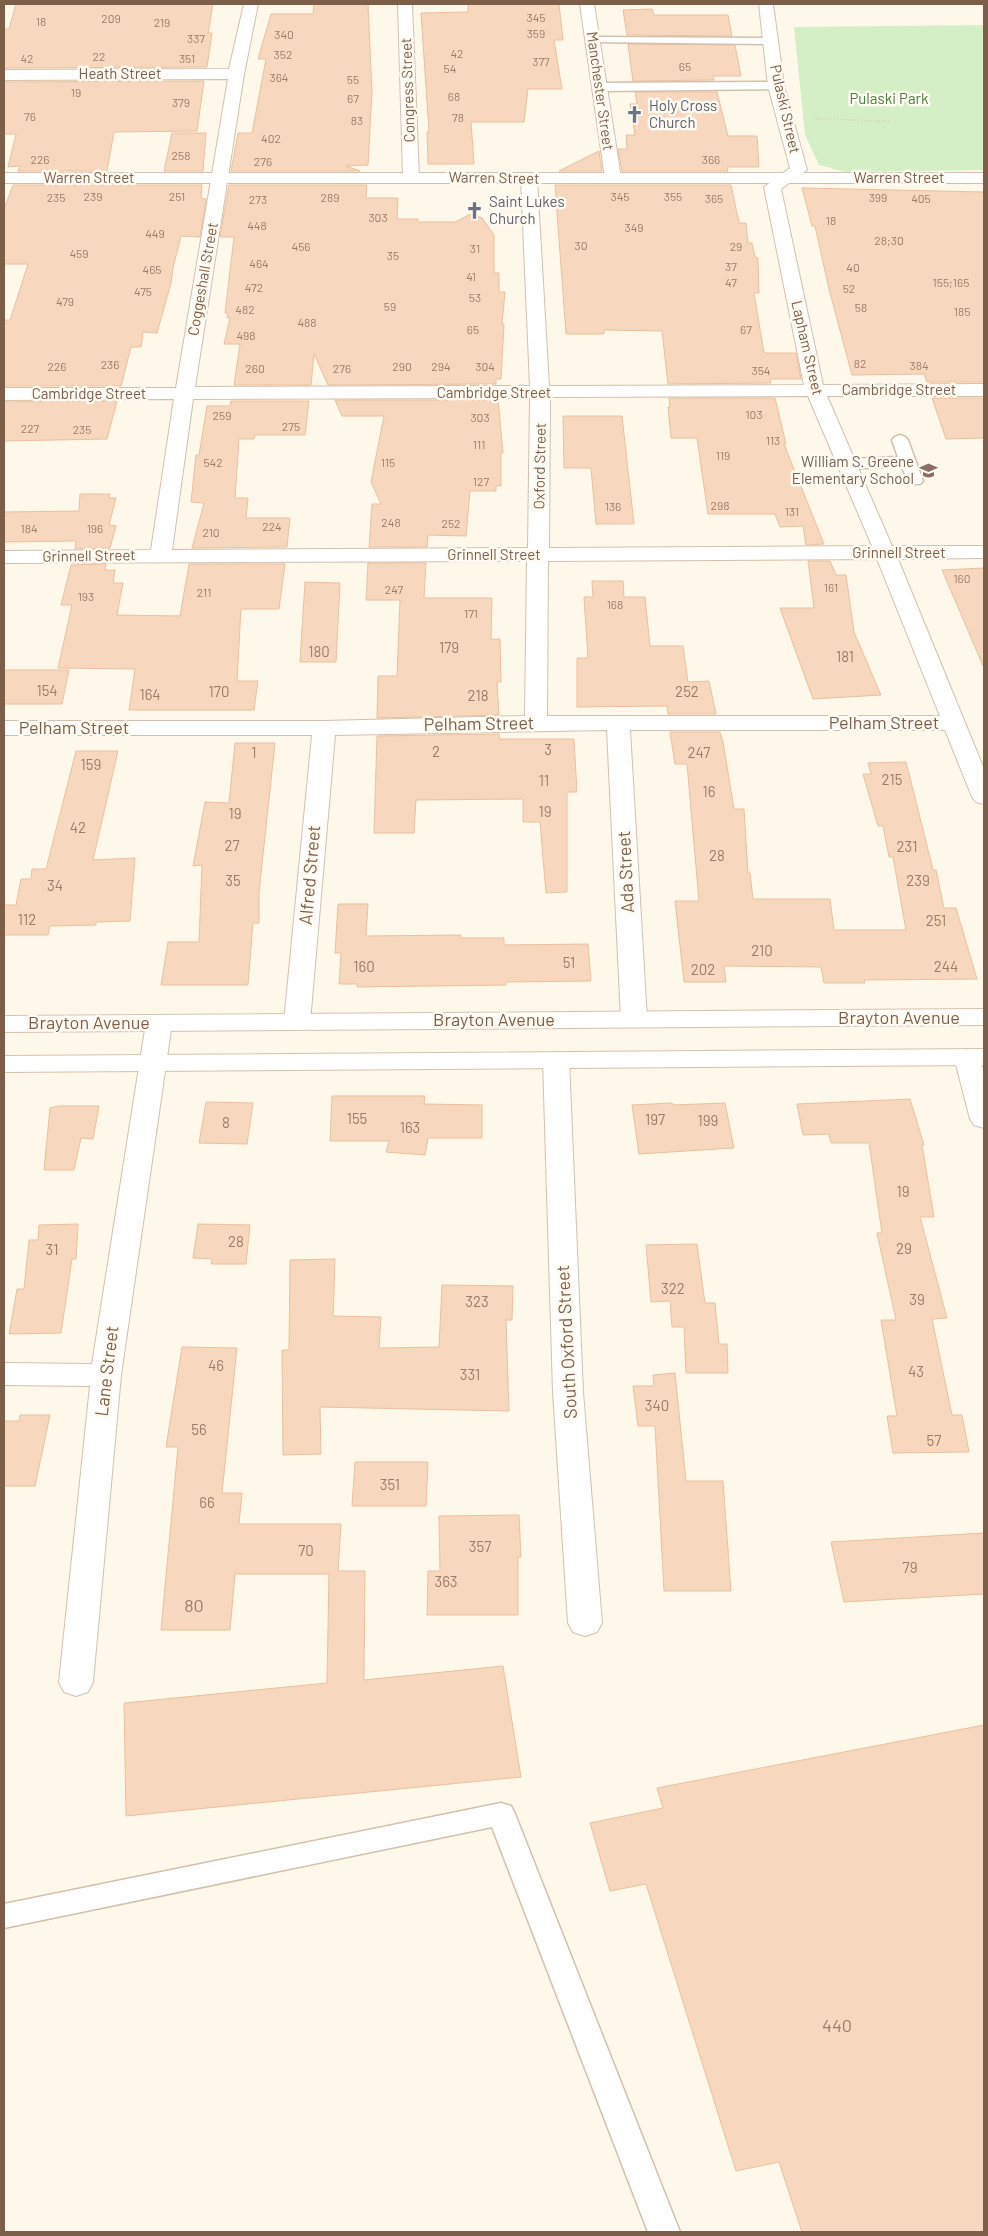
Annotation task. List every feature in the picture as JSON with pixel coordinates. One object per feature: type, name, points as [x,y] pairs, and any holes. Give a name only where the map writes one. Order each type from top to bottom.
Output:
[{"type":"street","name":"Coggeshall Street","points":[[161,555],[236,74],[251,4]]},
{"type":"street","name":"Congress Street","points":[[405,4],[411,177]]},
{"type":"street","name":"Manchester Street","points":[[587,4],[613,178]]},
{"type":"street","name":"Pulaski Street","points":[[766,4],[776,86],[800,170],[788,178]]},
{"type":"street","name":"Heath Street","points":[[4,75],[236,74]]},
{"type":"street","name":"Warren Street","points":[[4,178],[984,178]]},
{"type":"street","name":"Lapham Street","points":[[788,178],[772,187],[815,390],[886,553],[984,798]]},
{"type":"street","name":"Oxford Street","points":[[528,179],[540,393],[536,723]]},
{"type":"street","name":"Cambridge Street","points":[[4,394],[984,390]]},
{"type":"street","name":"Grinnell Street","points":[[4,557],[161,555],[539,556],[984,552]]},
{"type":"street","name":"Pelham Street","points":[[5,735],[536,723],[954,722]]},
{"type":"street","name":"Ada Street","points":[[618,724],[634,1020]]},
{"type":"street","name":"Alfred Street","points":[[297,1022],[324,728]]},
{"type":"street","name":"Brayton Avenue","points":[[4,1024],[984,1017]]},
{"type":"street","name":"Lane Street","points":[[76,1682],[106,1375],[159,1023]]},
{"type":"street","points":[[4,1064],[976,1057],[984,1119]]},
{"type":"street","name":"South Oxford Street","points":[[556,1060],[568,1392],[585,1623]]},
{"type":"street","points":[[4,1374],[106,1375]]},
{"type":"lane","points":[[593,40],[770,41]]},
{"type":"lane","points":[[600,87],[776,86]]},
{"type":"lane","points":[[900,440],[915,481]]},
{"type":"lane","points":[[847,464],[907,461]]},
{"type":"lane","points":[[4,1916],[501,1814],[664,2232]]},
{"type":"path","points":[[785,119],[891,121]]},
{"type":"green space","name":"Pulaski Park","points":[[984,25],[984,170],[845,172],[819,165],[805,135],[794,27]]},
{"type":"building","points":[[16,4],[213,4],[208,33],[212,33],[207,67],[4,68],[4,29],[9,29]]},
{"type":"building","points":[[314,4],[368,4],[372,92],[368,165],[346,166],[360,171],[231,171],[238,133],[252,133],[266,59],[258,59],[271,14],[313,14]]},
{"type":"building","points":[[468,4],[559,4],[563,40],[554,40],[562,89],[528,89],[524,122],[471,122],[474,164],[428,164],[427,132],[429,132],[421,13],[468,12]]},
{"type":"building","points":[[652,9],[654,15],[728,15],[732,36],[627,35],[623,10]]},
{"type":"building","points":[[628,44],[735,45],[741,76],[713,76],[714,80],[633,81]]},
{"type":"building","points":[[204,81],[197,131],[114,132],[107,171],[18,171],[20,166],[8,167],[16,134],[4,134],[4,82]]},
{"type":"building","points":[[635,92],[717,92],[728,136],[757,136],[759,167],[727,167],[728,171],[622,171],[618,149],[627,149],[626,135],[635,135],[630,104],[637,104]]},
{"type":"building","points":[[172,133],[206,133],[203,171],[164,171]]},
{"type":"building","points":[[599,151],[602,171],[559,171]]},
{"type":"building","points":[[13,185],[202,185],[201,198],[206,199],[200,237],[181,236],[171,283],[157,333],[143,332],[141,347],[131,347],[121,386],[4,386],[4,320],[10,320],[28,264],[4,264],[4,209]]},
{"type":"building","points":[[229,185],[367,185],[366,198],[398,198],[397,219],[418,219],[418,222],[455,222],[471,214],[482,218],[494,235],[494,273],[499,273],[499,292],[505,292],[502,324],[504,324],[501,379],[496,379],[496,384],[328,385],[314,354],[311,385],[234,385],[240,344],[224,344],[230,318],[227,318],[228,313],[225,313],[234,237],[220,237]]},
{"type":"building","points":[[555,185],[731,185],[739,223],[746,223],[748,243],[752,243],[755,257],[758,258],[759,293],[754,293],[764,353],[796,353],[801,379],[770,379],[771,383],[668,384],[662,331],[604,330],[604,334],[566,334]]},
{"type":"building","points":[[802,188],[984,192],[984,382],[927,382],[924,374],[852,375],[829,289],[815,226],[812,226]]},
{"type":"building","points":[[669,398],[775,398],[786,444],[784,444],[824,544],[806,545],[803,526],[780,527],[775,514],[708,514],[697,438],[671,438]]},
{"type":"building","points":[[932,398],[984,398],[984,438],[946,439]]},
{"type":"building","points":[[335,400],[498,400],[503,453],[501,453],[501,486],[496,486],[496,491],[470,491],[466,536],[428,535],[427,547],[369,547],[372,504],[381,504],[371,482],[384,416],[342,416]]},
{"type":"building","points":[[117,401],[107,439],[4,441],[4,402]]},
{"type":"building","points":[[231,401],[309,401],[305,435],[255,435],[254,439],[239,439],[235,498],[248,498],[246,518],[290,518],[287,547],[192,548],[204,503],[191,502],[196,455],[199,455],[207,406],[230,406]]},
{"type":"building","points":[[563,416],[622,416],[634,524],[596,524],[591,468],[564,468]]},
{"type":"building","points":[[80,494],[110,494],[109,498],[116,498],[109,525],[116,526],[110,548],[75,549],[76,541],[4,542],[4,512],[79,511]]},
{"type":"building","points":[[808,561],[830,561],[836,575],[846,575],[854,632],[881,695],[813,699],[780,608],[814,608]]},
{"type":"building","points":[[368,563],[426,563],[424,598],[492,598],[491,639],[500,639],[501,682],[497,682],[499,715],[377,718],[378,676],[397,676],[400,600],[366,600]]},
{"type":"building","points":[[106,564],[105,570],[115,570],[113,583],[123,583],[117,615],[180,616],[189,564],[285,564],[279,609],[241,609],[237,681],[258,681],[254,710],[129,710],[135,669],[58,668],[72,605],[61,605],[71,565]]},
{"type":"building","points":[[984,568],[984,668],[942,570]]},
{"type":"building","points":[[592,581],[623,581],[624,597],[645,597],[650,646],[683,646],[688,682],[709,681],[716,714],[668,714],[667,706],[577,707],[577,658],[588,658],[584,597],[593,597]]},
{"type":"building","points":[[305,582],[340,583],[336,662],[300,662]]},
{"type":"building","points":[[4,670],[69,670],[62,704],[4,704]]},
{"type":"building","points":[[670,732],[720,732],[734,809],[744,809],[748,873],[750,873],[753,899],[830,899],[834,930],[906,930],[893,857],[889,857],[883,826],[878,826],[863,774],[871,774],[868,763],[906,762],[933,870],[936,870],[944,908],[956,908],[977,979],[864,980],[865,983],[824,983],[821,967],[724,966],[726,982],[684,982],[675,901],[699,901],[687,764],[675,764]]},
{"type":"building","points":[[499,734],[500,739],[574,739],[577,792],[567,792],[567,892],[546,893],[540,822],[523,822],[523,799],[416,800],[414,833],[374,833],[377,736]]},
{"type":"building","points":[[235,743],[275,743],[259,892],[259,923],[253,923],[248,985],[161,985],[168,942],[199,942],[202,865],[193,866],[205,802],[229,803]]},
{"type":"building","points":[[76,751],[118,751],[93,860],[135,858],[130,921],[96,922],[96,925],[50,926],[48,935],[4,935],[4,905],[16,905],[21,879],[31,879],[32,869],[46,869]]},
{"type":"building","points":[[338,904],[368,904],[366,936],[461,935],[461,938],[504,938],[504,945],[588,944],[591,981],[506,982],[506,985],[357,987],[357,984],[339,984],[341,953],[335,953]]},
{"type":"building","points":[[332,1096],[425,1096],[424,1104],[482,1105],[482,1138],[428,1138],[425,1155],[386,1152],[389,1141],[330,1141]]},
{"type":"building","points":[[910,1099],[924,1145],[922,1145],[934,1217],[920,1217],[947,1318],[932,1319],[952,1415],[962,1415],[969,1452],[893,1453],[887,1416],[897,1416],[881,1320],[896,1320],[877,1233],[882,1233],[869,1143],[831,1143],[829,1134],[803,1135],[797,1104]]},
{"type":"building","points":[[206,1102],[253,1103],[247,1144],[199,1143]]},
{"type":"building","points":[[672,1103],[673,1105],[725,1103],[734,1148],[639,1154],[632,1105]]},
{"type":"building","points":[[59,1106],[99,1106],[93,1139],[81,1138],[74,1170],[44,1170],[50,1108]]},
{"type":"building","points":[[78,1224],[76,1259],[72,1259],[61,1333],[9,1334],[17,1289],[24,1289],[29,1240],[38,1240],[39,1225]]},
{"type":"building","points":[[198,1224],[250,1225],[246,1264],[211,1264],[212,1259],[193,1258]]},
{"type":"building","points":[[697,1244],[705,1303],[715,1303],[719,1344],[727,1344],[728,1373],[686,1373],[684,1327],[672,1327],[670,1301],[651,1302],[646,1245]]},
{"type":"building","points":[[335,1259],[333,1316],[381,1317],[379,1348],[439,1347],[442,1285],[513,1286],[512,1320],[506,1320],[509,1411],[320,1407],[321,1454],[283,1455],[282,1350],[289,1350],[290,1260]]},
{"type":"building","points":[[182,1347],[237,1348],[222,1493],[242,1493],[239,1524],[341,1524],[338,1571],[365,1571],[364,1680],[503,1666],[521,1777],[126,1816],[124,1703],[327,1683],[329,1574],[235,1574],[230,1630],[161,1630],[178,1447],[166,1447]]},
{"type":"building","points":[[675,1373],[686,1481],[723,1481],[731,1591],[664,1591],[655,1426],[638,1426],[633,1386],[654,1386],[653,1375]]},
{"type":"building","points":[[20,1415],[50,1415],[35,1486],[4,1486],[4,1421],[19,1421]]},
{"type":"building","points":[[355,1462],[428,1462],[426,1506],[352,1506]]},
{"type":"building","points":[[519,1515],[521,1557],[518,1557],[518,1615],[427,1615],[428,1571],[440,1571],[439,1516]]},
{"type":"building","points":[[984,1533],[984,1594],[844,1602],[831,1542]]},
{"type":"building","points":[[984,1725],[984,2232],[802,2232],[779,2162],[736,2171],[646,1884],[610,1891],[590,1823],[663,1808],[657,1788]]},
{"type":"place","name":"Holy Cross Church","points":[[635,115]]},
{"type":"place","name":"Saint Lukes Church","points":[[475,211]]},
{"type":"place","name":"William S. Greene Elementary School","points":[[928,471]]}]
